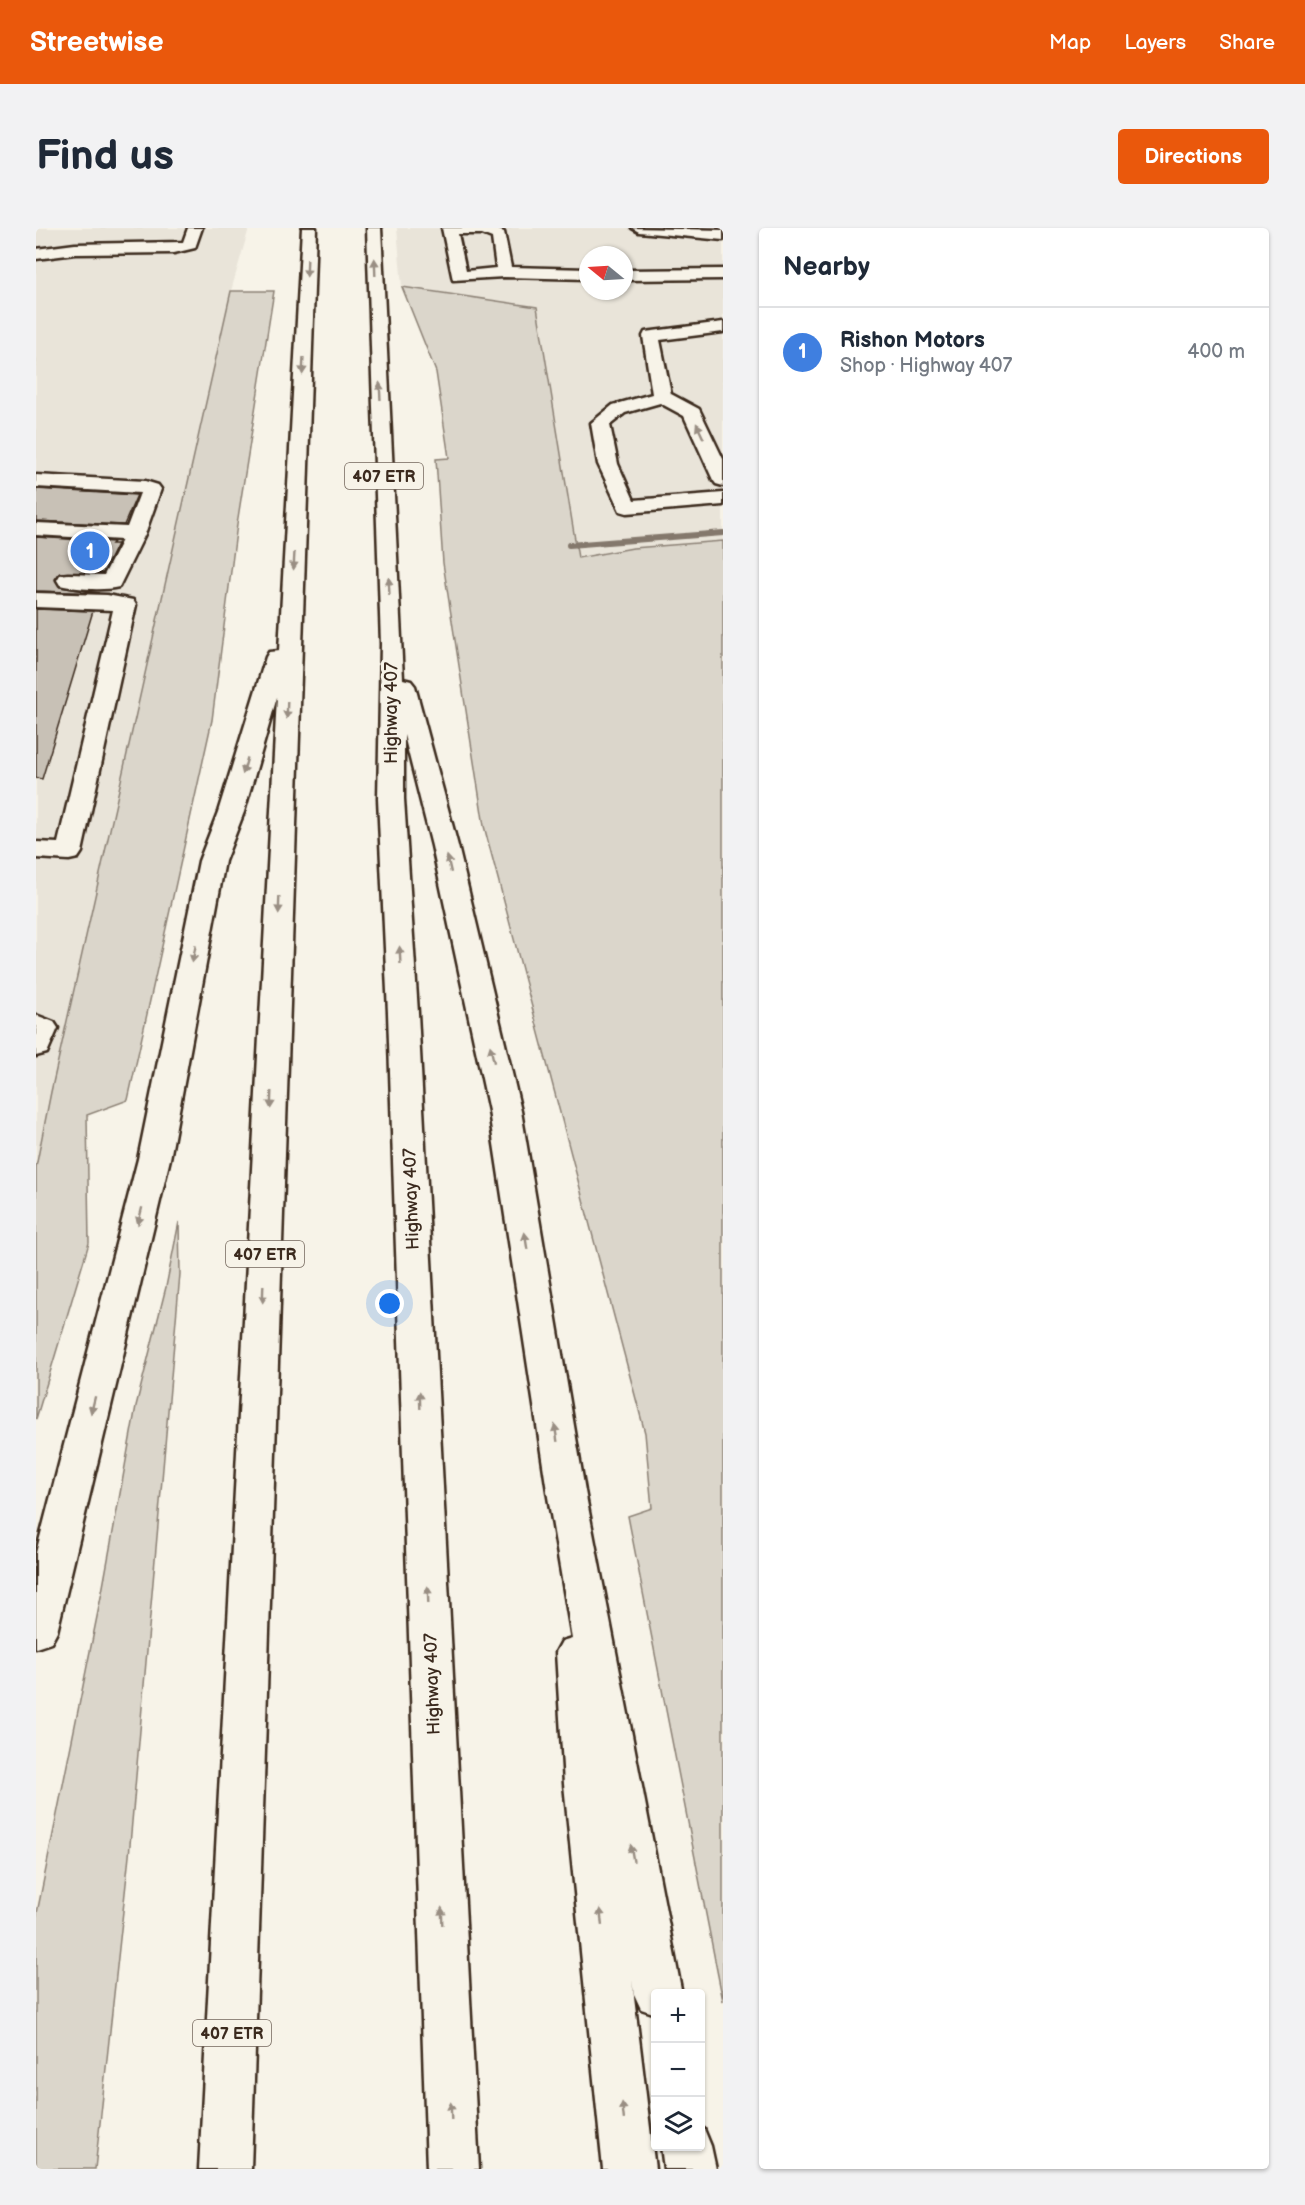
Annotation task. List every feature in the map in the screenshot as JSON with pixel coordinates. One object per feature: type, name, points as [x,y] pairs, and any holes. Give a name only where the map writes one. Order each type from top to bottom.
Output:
[{"type":"main road","points":[[36,254],[75,249],[174,248],[190,245],[195,228]]},
{"type":"main road","name":"407 ETR","points":[[225,2169],[309,228]]},
{"type":"main road","name":"Highway 407","points":[[374,228],[392,644],[391,799],[403,1013],[453,2169]]},
{"type":"main road","points":[[504,272],[499,235],[484,230],[449,228],[459,277],[504,272],[579,274]]},
{"type":"main road","points":[[639,228],[723,235]]},
{"type":"main road","points":[[633,275],[723,274]]},
{"type":"main road","points":[[662,397],[651,336],[723,327]]},
{"type":"main road","points":[[723,480],[692,413],[662,397],[619,409],[600,423],[608,464],[627,507],[723,499]]},
{"type":"main road","points":[[36,481],[151,489],[135,534],[111,582],[47,579]]},
{"type":"main road","points":[[36,529],[135,534]]},
{"type":"main road","points":[[36,600],[107,602],[125,605],[69,852],[36,850]]},
{"type":"main road","points":[[36,1632],[154,1159],[212,861],[231,812],[291,610]]},
{"type":"main road","points":[[392,644],[445,846],[505,1111],[566,1491],[657,1989]]},
{"type":"main road","points":[[36,1024],[43,1028],[36,1047]]},
{"type":"main road","points":[[566,1491],[586,1784],[629,2169]]},
{"type":"main road","points":[[204,2169],[238,1898]]},
{"type":"main road","points":[[687,2151],[690,2169]]},
{"type":"shaded area","points":[[36,228],[249,228],[231,291],[36,1167]]},
{"type":"shaded area","points":[[397,228],[681,228],[723,231],[723,541],[633,548],[578,558],[537,308],[402,287]]},
{"type":"shaded area","points":[[402,287],[537,307],[578,558],[633,548],[723,541],[723,2001],[628,1516],[652,1508],[645,1433],[484,826],[443,563],[436,459],[449,458],[436,372]]},
{"type":"shaded area","points":[[231,291],[274,291],[237,524],[212,720],[128,1100],[87,1115],[89,1243],[36,1419],[36,1167]]},
{"type":"shaded area","points":[[179,1222],[180,1274],[129,1856],[95,2169],[36,2169],[36,1918],[102,1592],[136,1406],[166,1287]]},
{"type":"building","points":[[36,489],[137,495],[124,525],[36,521]]},
{"type":"building","points":[[36,537],[117,544],[103,573],[60,573],[55,579],[60,587],[99,593],[36,591]]},
{"type":"building","points":[[36,609],[93,611],[42,779],[36,778]]},
{"type":"waterway","points":[[569,545],[723,533]]},
{"type":"place","name":"Rishon Motors","points":[[90,551]]}]
